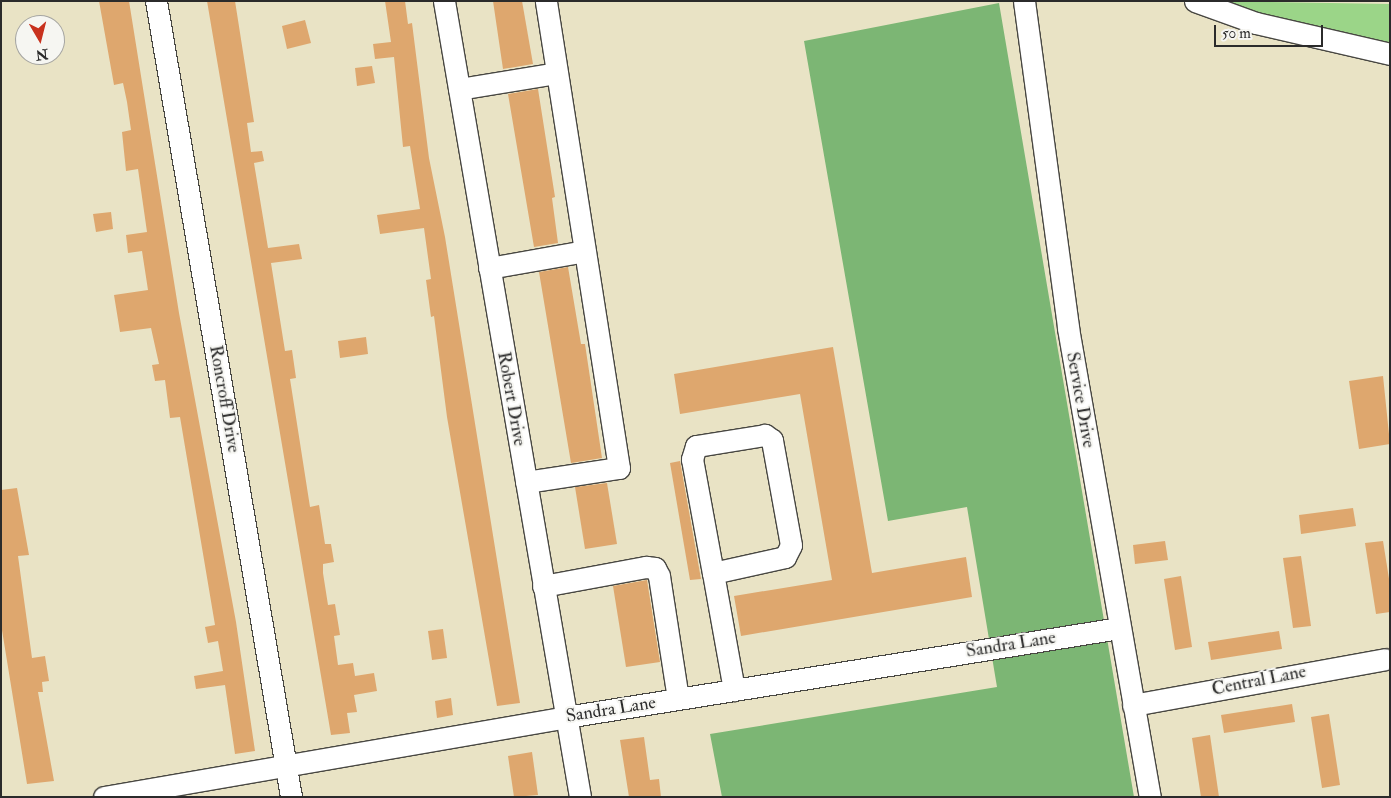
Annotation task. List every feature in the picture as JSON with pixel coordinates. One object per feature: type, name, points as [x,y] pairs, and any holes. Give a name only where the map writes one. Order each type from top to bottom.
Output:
[{"type":"street","name":"Roncroff Drive","points":[[156,1],[291,797]]},
{"type":"street","name":"Robert Drive","points":[[444,1],[580,797]]},
{"type":"street","points":[[526,482],[619,468],[546,1]]},
{"type":"street","name":"Service Drive","points":[[1024,1],[1068,328],[1150,797]]},
{"type":"street","points":[[1196,1],[1256,23],[1390,54]]},
{"type":"street","points":[[459,89],[557,73]]},
{"type":"street","points":[[489,268],[585,252]]},
{"type":"street","points":[[713,573],[784,557],[791,545],[772,440],[765,435],[696,446],[692,460],[734,690]]},
{"type":"street","points":[[543,586],[646,567],[655,568],[659,576],[678,699]]},
{"type":"street","name":"Sandra Lane","points":[[104,797],[566,717],[1119,628]]},
{"type":"street","name":"Central Lane","points":[[1133,705],[1385,659]]},
{"type":"green space","points":[[1204,1],[1390,4],[1390,54]]},
{"type":"green space","points":[[999,3],[1134,797],[722,797],[710,734],[997,687],[967,507],[888,521],[804,41]]},
{"type":"building","points":[[99,1],[129,1],[179,313],[236,622],[255,751],[235,754],[225,685],[196,689],[194,676],[223,671],[218,641],[208,643],[205,627],[215,625],[180,417],[170,418],[165,380],[155,381],[152,365],[159,364],[151,328],[120,332],[114,295],[148,290],[142,251],[128,253],[126,235],[147,232],[138,169],[126,171],[122,132],[131,130],[127,102],[123,83],[114,85]]},
{"type":"building","points":[[207,1],[235,1],[254,122],[247,123],[251,152],[262,151],[264,161],[254,163],[268,248],[299,244],[302,259],[271,263],[285,351],[292,350],[296,378],[290,379],[310,507],[319,505],[325,544],[331,544],[334,562],[323,564],[323,573],[328,605],[335,604],[340,635],[334,636],[338,665],[353,663],[355,676],[374,673],[377,691],[354,695],[357,712],[347,713],[350,733],[331,735]]},
{"type":"building","points":[[385,1],[405,1],[408,24],[412,23],[429,158],[445,237],[520,703],[497,706],[447,417],[434,316],[431,317],[426,280],[431,279],[424,228],[380,234],[377,215],[420,209],[410,146],[403,147],[394,57],[375,59],[373,44],[391,42]]},
{"type":"building","points":[[493,1],[522,1],[533,64],[503,69]]},
{"type":"building","points":[[305,20],[311,43],[287,49],[282,26]]},
{"type":"building","points":[[372,66],[375,83],[357,86],[355,68]]},
{"type":"building","points":[[538,89],[555,197],[552,198],[558,243],[534,247],[508,94]]},
{"type":"building","points":[[111,212],[113,229],[96,232],[93,214]]},
{"type":"building","points":[[568,267],[581,344],[585,344],[602,458],[571,463],[539,272]]},
{"type":"building","points":[[366,337],[368,354],[340,358],[338,341]]},
{"type":"building","points":[[833,347],[872,573],[966,557],[972,597],[741,636],[734,596],[832,580],[800,394],[680,414],[674,374]]},
{"type":"building","points":[[1383,376],[1390,444],[1359,449],[1349,381]]},
{"type":"building","points":[[680,461],[701,579],[690,580],[670,463]]},
{"type":"building","points":[[607,483],[617,544],[585,549],[575,487]]},
{"type":"building","points":[[17,488],[29,555],[18,556],[32,658],[45,656],[49,681],[42,682],[43,692],[38,692],[54,781],[27,784],[1,624],[1,490]]},
{"type":"building","points":[[1353,508],[1356,526],[1301,534],[1299,515]]},
{"type":"building","points":[[1165,541],[1168,560],[1135,564],[1133,545]]},
{"type":"building","points":[[1383,541],[1390,585],[1390,612],[1376,614],[1365,543]]},
{"type":"building","points":[[1301,556],[1311,626],[1293,628],[1283,558]]},
{"type":"building","points":[[1181,576],[1192,647],[1175,650],[1164,579]]},
{"type":"building","points":[[647,580],[660,662],[626,667],[613,586]]},
{"type":"building","points":[[443,629],[447,658],[432,660],[428,631]]},
{"type":"building","points":[[1279,631],[1282,649],[1211,660],[1208,642]]},
{"type":"building","points":[[451,698],[453,715],[437,718],[435,701]]},
{"type":"building","points":[[1292,704],[1295,722],[1224,733],[1221,715]]},
{"type":"building","points":[[1329,714],[1340,785],[1322,788],[1311,717]]},
{"type":"building","points":[[1210,735],[1219,797],[1201,797],[1192,738]]},
{"type":"building","points":[[644,737],[650,780],[659,779],[661,797],[629,797],[620,740]]},
{"type":"building","points":[[532,752],[538,795],[514,797],[508,756]]}]
